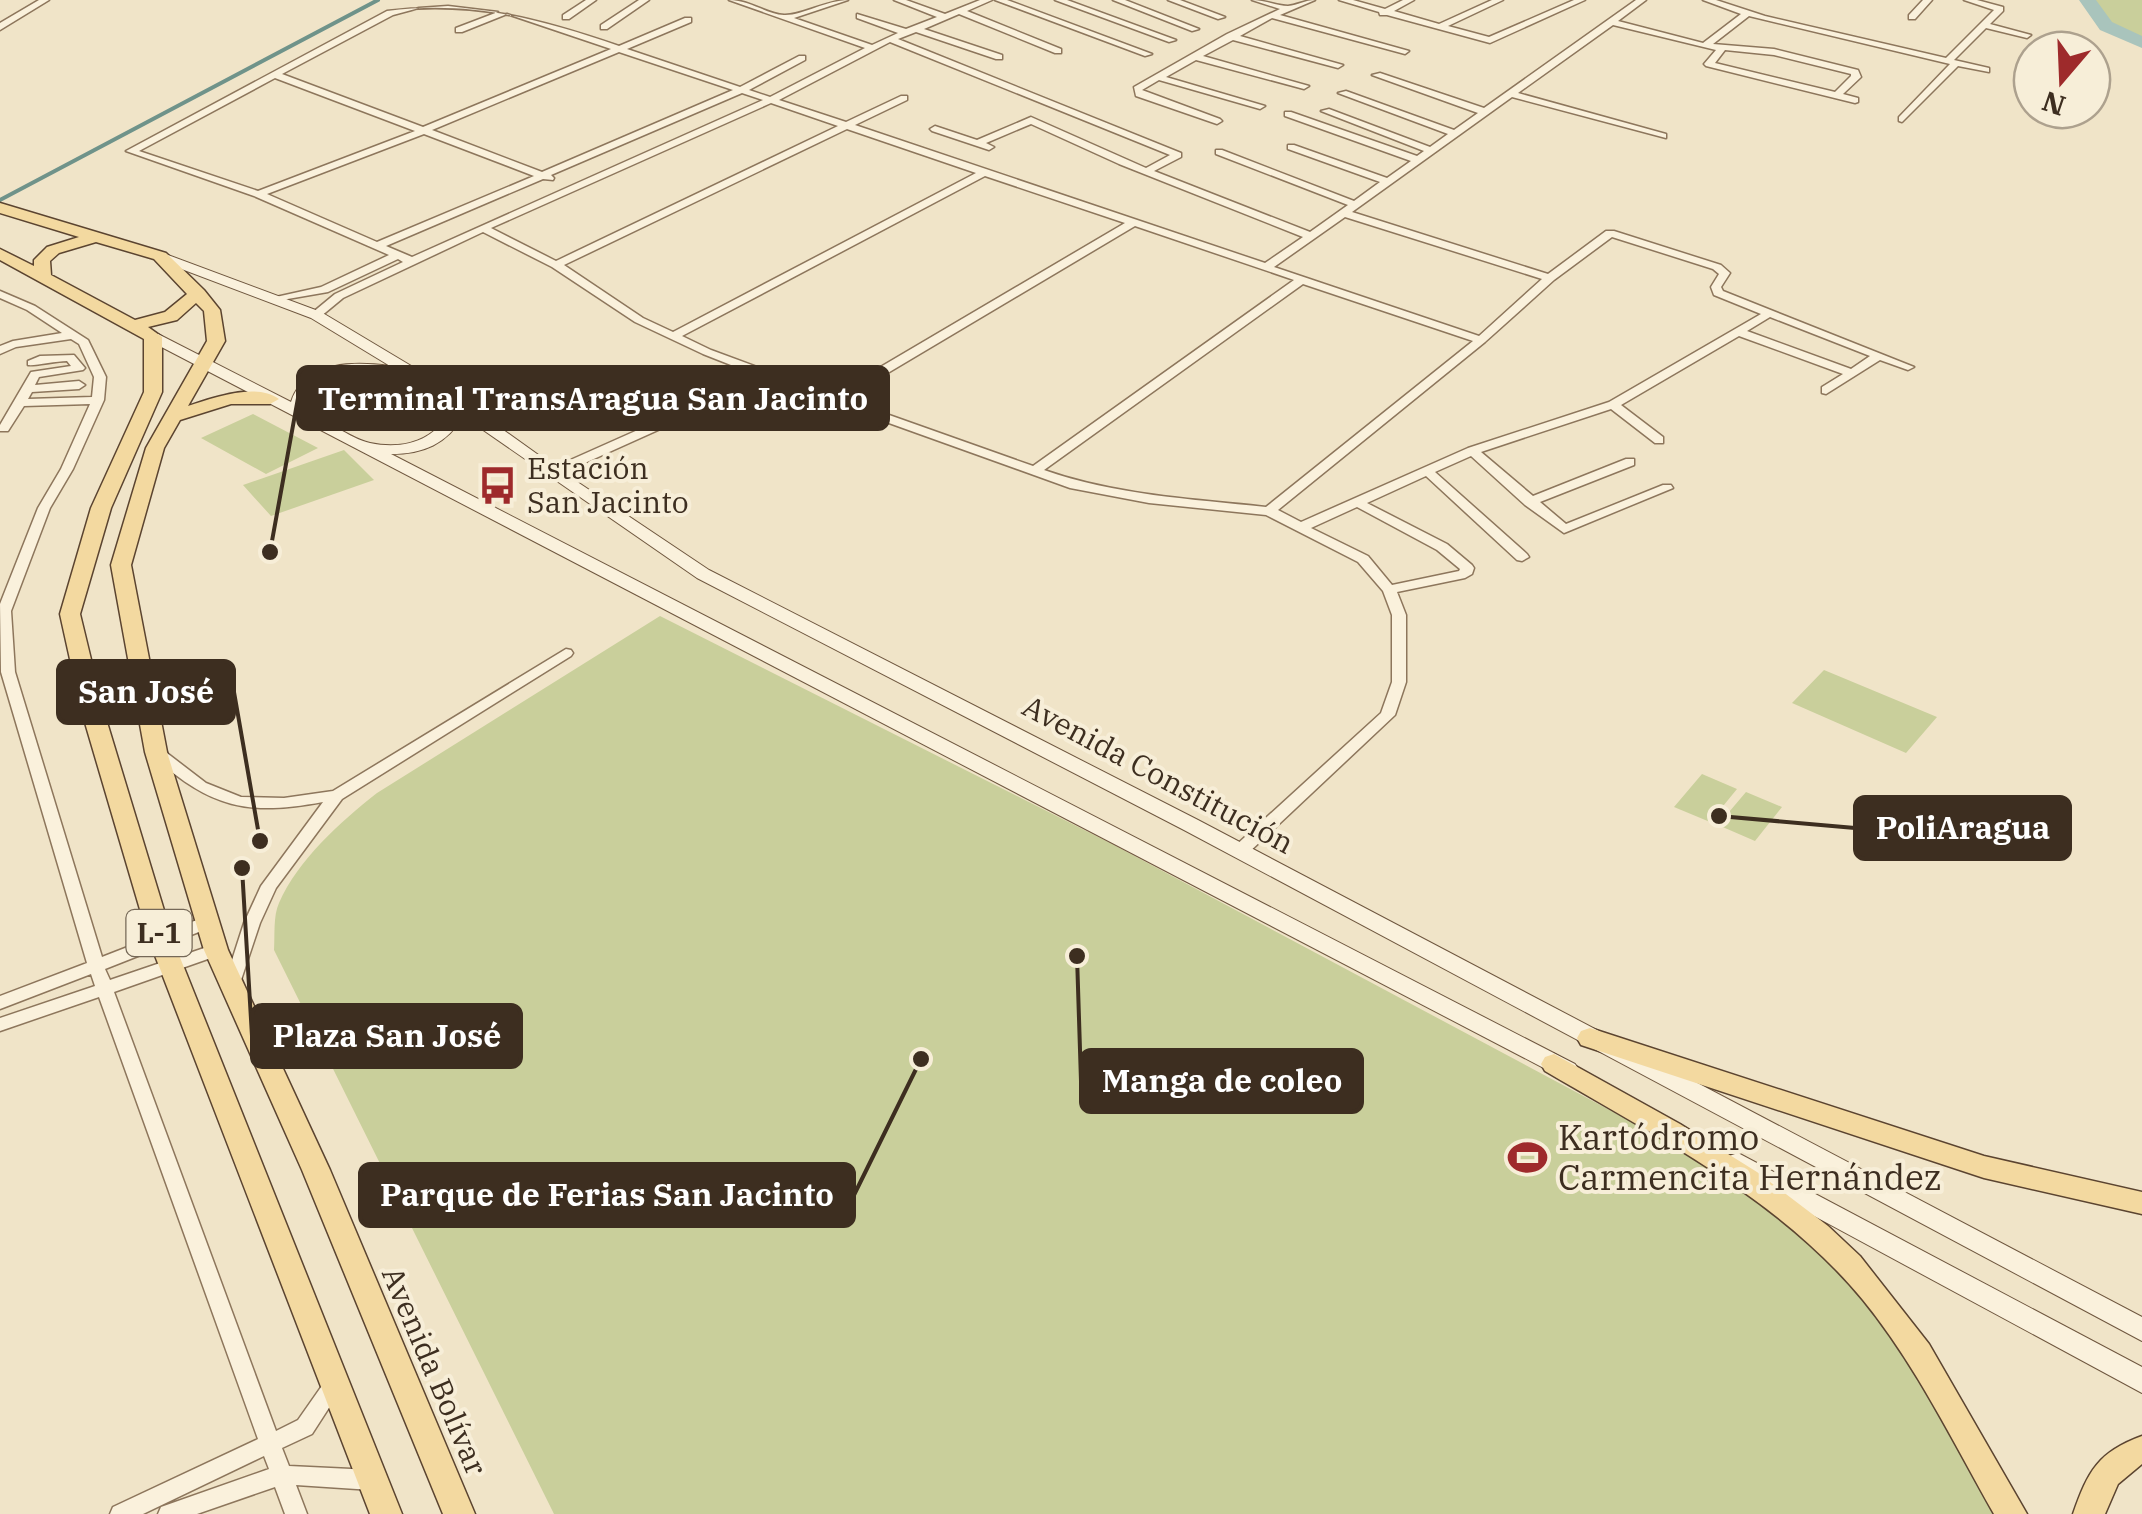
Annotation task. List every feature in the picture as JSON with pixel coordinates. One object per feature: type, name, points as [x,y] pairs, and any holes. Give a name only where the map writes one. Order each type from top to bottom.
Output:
[{"type":"main road","name":"L-1","points":[[0,208],[160,256]]},
{"type":"main road","points":[[43,277],[42,260],[52,250],[98,237]]},
{"type":"main road","points":[[0,254],[143,332],[171,316],[198,292]]},
{"type":"main road","name":"Avenida Bolívar","points":[[160,256],[212,310],[216,341],[155,448],[121,565],[156,752],[216,950],[316,1170],[458,1514]]},
{"type":"main road","name":"L-1","points":[[143,332],[153,392],[100,508],[70,614],[92,709],[161,940],[386,1514]]},
{"type":"main road","points":[[177,415],[230,399],[270,399]]},
{"type":"main road","points":[[1590,1038],[1984,1166],[2142,1202]]},
{"type":"main road","points":[[1554,1064],[1765,1191],[1850,1265],[1914,1347],[2011,1514]]},
{"type":"main road","points":[[2089,1514],[2101,1482],[2122,1456],[2142,1450]]},
{"type":"street","points":[[0,27],[45,0]]},
{"type":"street","points":[[566,16],[592,0]]},
{"type":"street","points":[[604,27],[645,0]]},
{"type":"street","points":[[733,0],[873,48]]},
{"type":"street","points":[[784,19],[844,0]]},
{"type":"street","points":[[898,0],[945,17]]},
{"type":"street","points":[[316,316],[339,296],[403,260],[769,101],[905,32],[988,0]]},
{"type":"street","points":[[999,0],[1148,54]]},
{"type":"street","points":[[1059,0],[1172,40]]},
{"type":"street","points":[[1117,0],[1196,29]]},
{"type":"street","points":[[1172,0],[1221,17]]},
{"type":"street","points":[[1256,0],[1288,8]]},
{"type":"street","points":[[1218,121],[1137,91],[1270,15],[1312,0]]},
{"type":"street","points":[[1343,0],[1494,40],[1581,0]]},
{"type":"street","points":[[1383,13],[1410,0]]},
{"type":"street","points":[[1439,27],[1498,0]]},
{"type":"street","points":[[1265,268],[1642,0]]},
{"type":"street","points":[[1707,0],[1748,14],[1986,70]]},
{"type":"street","points":[[1912,17],[1928,0]]},
{"type":"street","points":[[1902,119],[2000,10],[1968,0]]},
{"type":"street","points":[[403,260],[258,194],[131,151],[413,3],[463,3],[508,11],[1481,340]]},
{"type":"street","points":[[460,30],[508,11]]},
{"type":"street","points":[[958,11],[1058,51]]},
{"type":"street","points":[[1705,46],[1748,14]]},
{"type":"street","points":[[1270,15],[1405,51]]},
{"type":"street","points":[[860,16],[905,32]]},
{"type":"street","points":[[258,194],[425,130],[688,20]]},
{"type":"street","points":[[1612,22],[1705,46],[1774,52],[1855,72],[1856,76],[1837,95]]},
{"type":"street","points":[[1984,25],[2012,32]]},
{"type":"street","points":[[916,29],[999,58]]},
{"type":"street","points":[[1230,36],[1338,65]]},
{"type":"street","points":[[890,39],[1178,156],[1147,172]]},
{"type":"street","points":[[1720,49],[1708,63],[1855,100]]},
{"type":"street","points":[[378,246],[739,90],[802,58]]},
{"type":"street","points":[[1198,58],[1304,86]]},
{"type":"street","points":[[274,74],[576,188]]},
{"type":"street","points":[[1378,75],[1483,111]]},
{"type":"street","points":[[1161,78],[1260,106]]},
{"type":"street","points":[[1343,94],[1455,133]]},
{"type":"street","points":[[1510,94],[1663,136]]},
{"type":"street","points":[[556,265],[904,98]]},
{"type":"street","points":[[1326,112],[1432,151]]},
{"type":"street","points":[[1288,114],[1419,160]]},
{"type":"street","points":[[977,142],[1031,120],[1147,172],[1311,236]]},
{"type":"street","points":[[935,129],[990,147]]},
{"type":"street","points":[[1291,147],[1389,182]]},
{"type":"street","points":[[1219,152],[1356,205]]},
{"type":"street","points":[[674,336],[982,172]]},
{"type":"street","points":[[1344,213],[1550,278]]},
{"type":"street","points":[[837,398],[1133,223]]},
{"type":"street","points":[[482,228],[556,265],[639,320],[768,376],[1034,471],[1115,494],[1268,512],[1362,559],[1389,590],[1399,615],[1399,682],[1388,716],[1240,851]]},
{"type":"street","points":[[1268,512],[1481,340],[1550,278],[1605,235],[1618,232],[1717,267],[1725,273],[1716,287],[1718,294],[1908,367]]},
{"type":"street","name":"Avenida Constitución","points":[[160,256],[316,316],[422,379],[702,574],[1240,851],[2142,1330]]},
{"type":"street","points":[[280,299],[324,290],[384,261],[403,260]]},
{"type":"street","points":[[1034,471],[1301,280]]},
{"type":"street","points":[[0,294],[84,342],[100,377],[98,400],[67,469],[44,508],[2,611],[8,672],[96,966],[296,1514]]},
{"type":"street","points":[[1302,527],[1472,451],[1612,404],[1768,314]]},
{"type":"street","points":[[0,350],[33,331],[41,315]]},
{"type":"street","points":[[143,332],[1554,1064],[2142,1381]]},
{"type":"street","points":[[1740,332],[1850,372]]},
{"type":"street","points":[[13,344],[72,335]]},
{"type":"street","points":[[1826,390],[1879,356]]},
{"type":"street","points":[[4,428],[37,373],[79,368],[70,358],[40,358],[32,363]]},
{"type":"street","points":[[296,412],[297,396],[302,389],[344,368],[381,368],[422,379]]},
{"type":"street","points":[[552,473],[768,376]]},
{"type":"street","points":[[27,388],[79,385]]},
{"type":"street","points":[[20,403],[98,400]]},
{"type":"street","points":[[1612,404],[1659,440]]},
{"type":"street","points":[[363,445],[403,450],[439,439],[449,431],[458,405]]},
{"type":"street","points":[[1472,451],[1560,528],[1668,488]]},
{"type":"street","points":[[1530,502],[1630,462]]},
{"type":"street","points":[[1427,470],[1522,557]]},
{"type":"street","points":[[1356,502],[1442,546],[1467,568],[1465,574],[1389,590]]},
{"type":"street","points":[[156,752],[183,777],[213,796],[284,805],[337,795],[566,653]]},
{"type":"street","points":[[232,985],[252,922],[269,886],[337,795]]},
{"type":"street","points":[[0,1002],[208,922]]},
{"type":"street","points":[[0,1025],[216,950]]},
{"type":"street","points":[[122,1514],[304,1427],[333,1386]]},
{"type":"street","points":[[169,1514],[281,1475],[372,1480]]},
{"type":"green space","points":[[2087,0],[2142,0],[2142,43],[2106,26]]},
{"type":"green space","points":[[253,414],[318,448],[266,474],[201,438]]},
{"type":"green space","points":[[344,450],[374,480],[271,516],[243,485]]},
{"type":"green space","points":[[660,616],[1114,845],[1718,1168],[1788,1214],[1880,1310],[1999,1514],[554,1514],[274,950],[275,920],[287,887],[309,857],[377,793]]},
{"type":"green space","points":[[1824,670],[1937,717],[1906,753],[1792,703]]},
{"type":"green space","points":[[1702,774],[1737,789],[1710,822],[1674,807]]},
{"type":"green space","points":[[1746,792],[1782,807],[1755,841],[1718,825]]},
{"type":"waterway","points":[[0,200],[378,0]]},
{"type":"waterway","points":[[2087,0],[2106,26],[2142,43]]},
{"type":"place","name":"Estación San Jacinto","points":[[497,486]]},
{"type":"place","name":"Terminal TransAragua San Jacinto","points":[[270,552]]},
{"type":"place","name":"PoliAragua","points":[[1719,816]]},
{"type":"place","name":"San José","points":[[260,841]]},
{"type":"place","name":"Plaza San José","points":[[242,868]]},
{"type":"place","name":"Manga de coleo","points":[[1077,956]]},
{"type":"place","name":"Parque de Ferias San Jacinto","points":[[921,1059]]},
{"type":"place","name":"Kartódromo Carmencita Hernández","points":[[1528,1158]]}]
